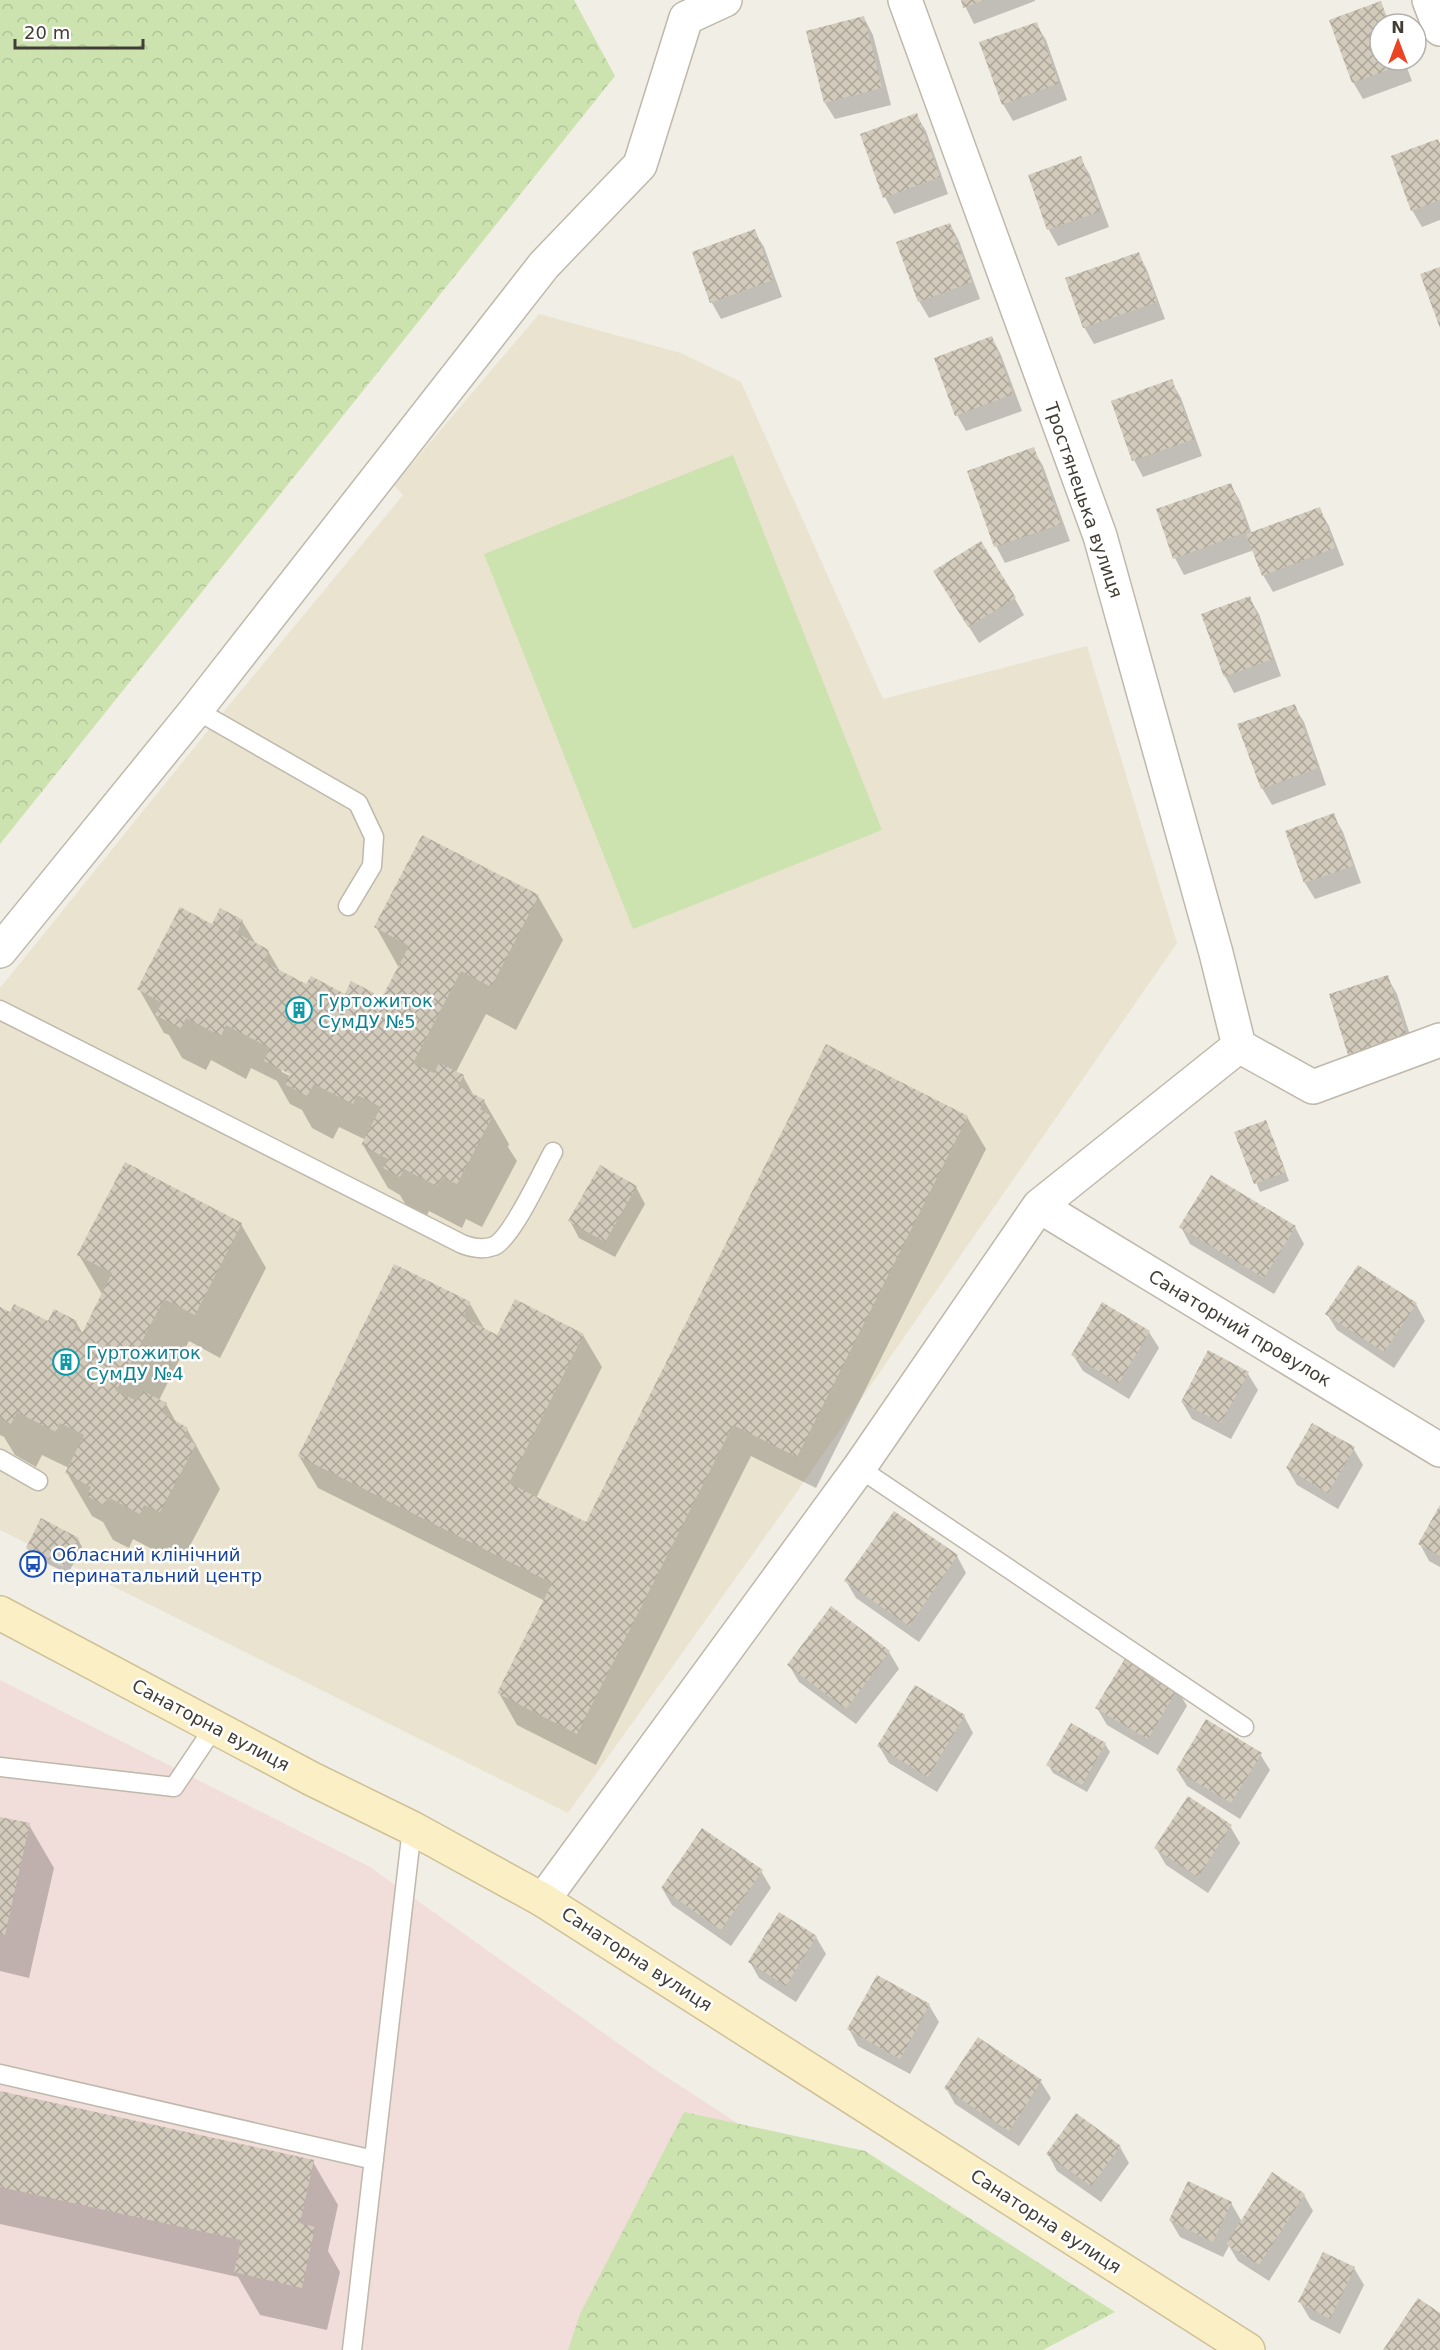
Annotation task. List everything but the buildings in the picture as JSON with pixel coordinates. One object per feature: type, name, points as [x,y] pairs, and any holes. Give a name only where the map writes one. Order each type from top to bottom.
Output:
[{"type":"main road","name":"Санаторна вулиця","points":[[0,1612],[312,1779],[412,1828],[543,1900],[1248,2350]]},
{"type":"street","points":[[0,951],[196,710],[544,265],[640,165],[686,18],[725,0]]},
{"type":"street","name":"Тростянецька вулиця","points":[[905,0],[1100,536],[1216,953],[1239,1046]]},
{"type":"street","points":[[1429,0],[1440,29]]},
{"type":"street","points":[[543,1900],[859,1468],[1039,1206],[1239,1046],[1313,1087],[1440,1040]]},
{"type":"street","name":"Санаторний провулок","points":[[1039,1206],[1440,1450]]},
{"type":"lane","points":[[196,710],[358,804],[374,837],[372,866],[348,906]]},
{"type":"lane","points":[[0,1010],[452,1239],[476,1249],[494,1246],[508,1235],[553,1152]]},
{"type":"lane","points":[[0,1460],[38,1481]]},
{"type":"lane","points":[[859,1468],[1244,1727]]},
{"type":"lane","points":[[0,1767],[174,1786],[215,1726]]},
{"type":"lane","points":[[352,2350],[412,1828]]},
{"type":"lane","points":[[0,2074],[374,2160]]},
{"type":"shaded area","points":[[539,314],[681,353],[741,382],[883,699],[1087,646],[1177,943],[792,1499],[568,1813],[0,1530],[0,988],[215,722],[403,495],[394,485]]},
{"type":"shaded area","points":[[0,1680],[370,1867],[657,2071],[995,2290],[982,2350],[0,2350]]},
{"type":"green space","points":[[0,0],[574,0],[615,76],[0,844]]},
{"type":"green space","points":[[733,455],[882,830],[633,929],[484,554]]},
{"type":"green space","points":[[684,2112],[865,2151],[1115,2312],[1043,2350],[568,2350],[580,2314]]},
{"type":"place","name":"Гуртожиток СумДУ №5","points":[[299,1010]]},
{"type":"place","name":"Гуртожиток СумДУ №4","points":[[66,1362]]},
{"type":"place","name":"Обласний клінічний перинатальний центр","points":[[33,1564]]}]
